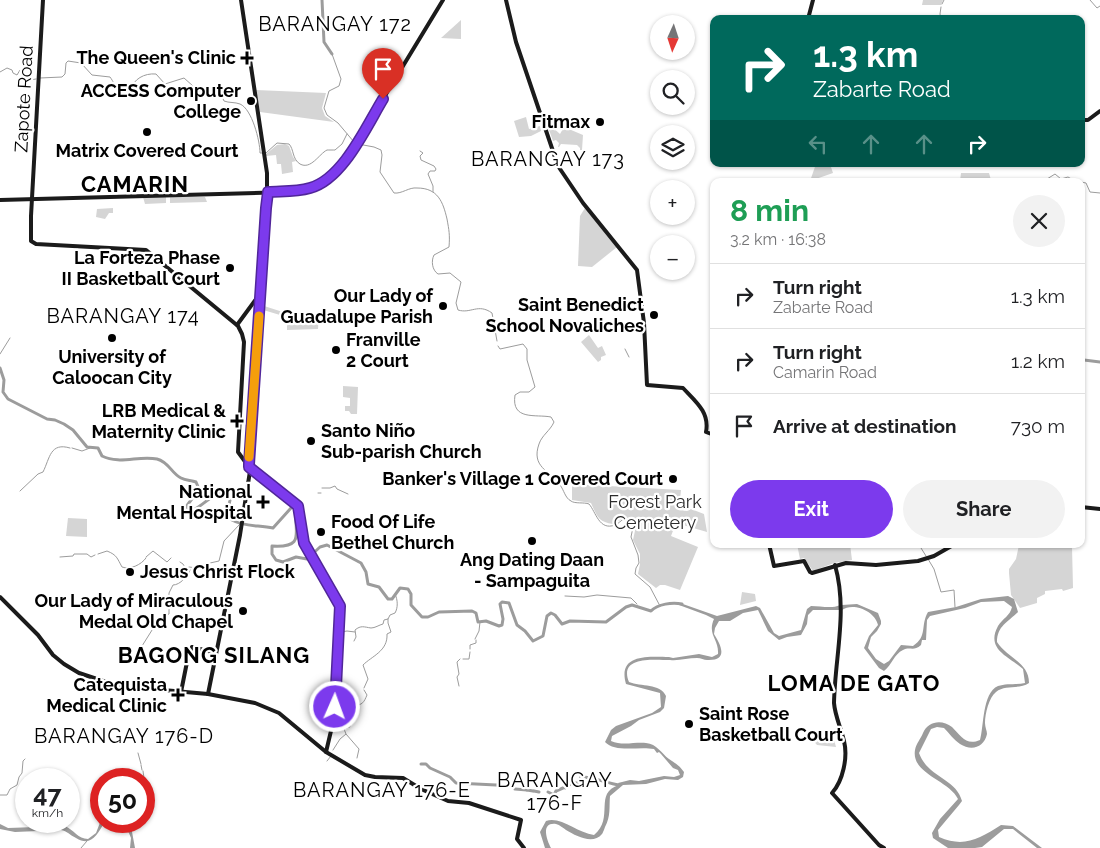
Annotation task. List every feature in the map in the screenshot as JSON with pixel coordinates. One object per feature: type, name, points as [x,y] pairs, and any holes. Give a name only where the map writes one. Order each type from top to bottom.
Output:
[{"type":"main road","name":"Zapote Road","points":[[43,0],[32,199],[31,238],[33,243],[146,250],[237,325]]},
{"type":"main road","points":[[208,694],[241,529],[249,467],[260,293],[270,192],[242,0]]},
{"type":"main road","points":[[0,200],[270,192],[311,188],[326,180],[343,163],[443,0]]},
{"type":"main road","points":[[507,0],[517,44],[558,166],[583,203],[637,270],[644,323],[646,385],[683,388],[704,411],[707,423],[706,432],[710,434]]},
{"type":"main road","points":[[809,15],[813,0]]},
{"type":"main road","points":[[1085,120],[1088,120],[1100,111]]},
{"type":"main road","points":[[260,293],[237,325],[244,342],[238,452],[249,467],[298,504],[304,542],[340,604],[335,714],[326,752]]},
{"type":"main road","points":[[1085,507],[1100,509]]},
{"type":"main road","points":[[770,548],[774,566],[804,561],[812,573],[846,562],[884,565],[918,562],[947,548]]},
{"type":"main road","points":[[835,565],[840,581],[841,614],[834,703],[845,749],[841,778],[832,793],[872,838],[884,848]]},
{"type":"main road","points":[[0,597],[38,635],[53,655],[71,669],[114,685],[208,694],[250,702],[270,709],[326,752],[365,775],[405,778],[420,790],[448,801],[469,803],[522,820],[517,839],[524,848]]},
{"type":"main road","points":[[181,692],[192,647],[216,653]]},
{"type":"green space","points":[[923,0],[943,0],[941,5],[922,5]]},
{"type":"green space","points":[[461,20],[461,39],[441,38]]},
{"type":"green space","points":[[256,90],[326,93],[322,108],[325,116],[334,122],[260,112]]},
{"type":"green space","points":[[526,117],[529,129],[540,126],[541,131],[531,136],[519,137],[514,121]]},
{"type":"green space","points":[[551,126],[560,134],[564,127],[583,135],[582,150],[577,145],[561,144],[558,147],[559,143],[556,140],[553,141],[548,127]]},
{"type":"green space","points":[[285,144],[289,146],[296,161],[292,162],[293,172],[282,174],[281,164],[277,164],[276,155],[266,156],[266,154],[277,145]]},
{"type":"green space","points":[[815,167],[831,167],[833,173],[819,178],[811,178]]},
{"type":"green space","points":[[961,173],[989,173],[990,178],[960,178]]},
{"type":"green space","points":[[143,197],[166,197],[166,203],[145,204]]},
{"type":"green space","points":[[170,197],[205,197],[207,202],[170,203]]},
{"type":"green space","points":[[113,208],[113,213],[109,213],[105,219],[96,217],[97,209]]},
{"type":"green space","points":[[585,208],[617,247],[592,267],[578,266],[580,216]]},
{"type":"green space","points":[[261,305],[289,314],[288,317],[319,316],[318,329],[287,330],[287,319],[260,309]]},
{"type":"green space","points":[[589,335],[598,348],[602,346],[606,355],[601,357],[601,360],[598,362],[581,342]]},
{"type":"green space","points":[[343,386],[358,387],[357,414],[345,411],[345,406],[350,406],[350,398],[343,397]]},
{"type":"green space","name":"Forest Park Cemetery","points":[[572,484],[681,490],[679,510],[687,511],[691,509],[704,514],[707,532],[676,523],[671,536],[698,547],[680,590],[665,585],[660,585],[656,588],[638,574],[640,554],[633,540],[636,526],[630,518],[624,518],[613,524],[604,522],[597,515],[591,503],[572,500]]},
{"type":"green space","points":[[68,518],[87,519],[87,537],[66,536]]},
{"type":"green space","points":[[798,548],[850,548],[852,560],[834,563],[813,571],[804,558],[800,559]]},
{"type":"green space","points":[[1018,548],[1072,548],[1073,588],[1063,591],[1062,589],[1045,591],[1045,594],[1037,598],[1037,603],[1020,608],[1011,595],[1009,573],[1009,569],[1016,559]]},
{"type":"green space","points":[[742,592],[755,594],[756,601],[740,605]]},
{"type":"green space","points":[[831,729],[836,747],[817,745],[810,737]]},
{"type":"shaded area","points":[[1008,596],[1014,599],[1018,612],[1001,628],[997,642],[1022,665],[1028,676],[1029,683],[1004,688],[994,694],[989,702],[986,715],[987,734],[980,745],[973,748],[964,746],[956,741],[944,728],[937,727],[931,729],[919,753],[929,768],[954,787],[962,801],[938,830],[939,837],[956,842],[964,842],[978,838],[1001,825],[1013,826],[1042,848],[1037,848],[1013,829],[1004,829],[982,847],[948,848],[933,838],[932,833],[940,819],[958,799],[947,787],[924,771],[915,758],[915,750],[925,729],[936,722],[948,724],[967,741],[975,742],[980,740],[986,703],[993,690],[1001,685],[1025,683],[1023,669],[1001,652],[995,641],[998,626],[1010,613],[1012,607],[1004,601],[981,602],[965,608],[930,616],[927,620],[926,640],[922,640],[921,645],[916,648],[905,649],[900,652],[884,671],[879,668],[864,648],[869,636],[878,625],[876,620],[863,609],[852,607],[842,610],[842,605],[857,604],[878,613],[881,624],[871,637],[868,648],[876,659],[884,664],[889,661],[901,645],[913,646],[918,642],[922,635],[928,612],[956,607],[981,599]]},
{"type":"shaded area","points":[[680,603],[717,616],[756,606],[760,608],[774,633],[779,636],[801,630],[807,609],[811,606],[830,607],[840,605],[840,610],[813,610],[808,615],[807,624],[801,635],[779,640],[768,631],[758,610],[743,613],[730,621],[719,621],[714,634],[721,647],[721,655],[714,660],[697,658],[648,660],[633,663],[627,673],[629,682],[659,689],[666,696],[664,708],[660,712],[639,720],[612,736],[611,741],[653,745],[680,767],[684,772],[683,777],[678,780],[665,779],[646,784],[623,785],[610,796],[608,819],[602,833],[598,837],[594,839],[584,838],[557,824],[551,824],[546,829],[546,833],[551,848],[545,848],[540,832],[546,821],[557,821],[594,835],[603,821],[607,794],[611,789],[619,785],[618,783],[680,775],[678,770],[673,768],[654,749],[621,748],[605,742],[611,730],[616,726],[652,713],[661,707],[660,693],[626,684],[624,674],[626,667],[631,662],[645,657],[673,658],[699,654],[712,657],[718,654],[717,644],[712,633],[714,619],[679,605]]},
{"type":"shaded area","points":[[0,824],[8,828],[15,828],[15,832],[0,829]]},
{"type":"shaded area","points":[[68,833],[74,833],[81,838],[88,839],[98,833],[86,841]]},
{"type":"shaded area","points":[[129,833],[132,833],[135,848],[130,848],[131,838]]},
{"type":"waterway","points":[[322,0],[324,42],[332,54]]},
{"type":"waterway","points":[[942,4],[944,0]]},
{"type":"waterway","points":[[1090,0],[1097,8],[1100,6]]},
{"type":"waterway","points":[[940,15],[941,7]]},
{"type":"waterway","points":[[332,54],[341,79],[339,86],[329,91],[324,108],[327,115],[338,123],[354,142]]},
{"type":"waterway","points":[[40,78],[62,77],[65,74],[68,61],[81,63],[92,75],[110,77],[118,90],[121,91],[130,90],[137,80],[147,75],[156,74],[165,84],[184,78],[202,94],[220,92],[224,101],[238,103],[244,107],[252,119],[259,141],[260,153],[263,153]]},
{"type":"waterway","points":[[0,72],[7,68],[17,75],[20,70],[30,80],[36,79]]},
{"type":"waterway","points":[[266,153],[277,143],[289,144],[297,162],[308,165],[327,150],[335,150],[342,144],[347,134]]},
{"type":"waterway","points":[[358,144],[381,150],[380,172],[394,193],[414,188],[430,190],[438,197],[444,207],[447,219],[449,247],[434,255],[433,268],[438,274],[450,273],[461,282],[456,303],[458,310],[483,309],[492,313],[497,341]]},
{"type":"waterway","points":[[420,151],[423,153],[420,156],[421,160],[434,166],[436,169],[428,174],[433,186],[433,192]]},
{"type":"waterway","points":[[1049,178],[1055,174],[1060,178]]},
{"type":"waterway","points":[[1064,178],[1070,178]]},
{"type":"waterway","points":[[1085,183],[1090,192],[1100,193]]},
{"type":"waterway","points":[[0,354],[10,338]]},
{"type":"waterway","points":[[498,346],[500,349],[523,344],[527,349],[527,360],[535,387],[529,392],[520,392],[515,395],[517,409],[526,415],[551,417],[554,422],[539,444],[537,458],[542,468],[556,480],[569,500],[589,504],[599,520],[605,525],[610,526],[625,519],[632,524],[631,537],[639,563],[635,574],[650,587],[660,606]]},
{"type":"waterway","points":[[625,349],[629,357]]},
{"type":"waterway","points":[[1085,360],[1100,362]]},
{"type":"waterway","points":[[0,368],[4,380],[3,392],[8,399],[47,419],[64,424],[73,430],[87,447],[98,448],[102,456],[116,460],[143,458],[161,460],[181,478],[196,482],[199,489],[186,507],[187,510],[196,509],[217,493],[227,490],[231,495],[228,510],[232,520],[247,525],[273,528],[294,507],[296,510],[296,537],[294,542],[290,544],[272,546],[272,554],[276,560],[283,562],[296,557],[307,559],[320,547],[327,545],[361,563],[366,572],[368,584],[379,587],[388,599],[392,599],[400,588],[408,589],[411,594],[411,605],[422,617],[428,617],[439,612],[472,611],[476,613],[478,622],[486,621],[499,626],[502,625],[503,619],[500,604],[502,602],[509,603],[517,625],[533,641],[543,636],[547,616],[551,613],[562,624],[570,621],[606,622],[626,607],[632,605],[651,611],[665,604],[682,604]]},
{"type":"waterway","points":[[20,491],[38,474],[43,472],[49,457],[55,449],[58,447],[70,448]]},
{"type":"waterway","points":[[72,448],[82,451],[90,448]]},
{"type":"waterway","points":[[322,488],[335,486],[337,489],[348,494]]},
{"type":"waterway","points":[[180,562],[186,569],[189,567],[197,568],[201,565],[219,561],[224,541],[240,524]]},
{"type":"waterway","points":[[921,548],[926,556]]},
{"type":"waterway","points":[[146,557],[153,551],[167,562],[171,558]]},
{"type":"waterway","points":[[98,554],[110,552],[116,557],[122,567],[125,568],[135,566],[146,558]]},
{"type":"waterway","points":[[60,557],[73,556],[74,554],[87,554],[91,557],[95,555]]},
{"type":"waterway","points":[[928,559],[934,569],[941,592],[954,590],[955,607]]},
{"type":"waterway","points":[[161,618],[169,614],[169,593],[173,585],[183,580],[190,570]]},
{"type":"waterway","points":[[354,641],[357,628],[373,628],[383,624],[384,620],[395,613],[397,609],[395,594]]},
{"type":"waterway","points":[[565,596],[584,597],[597,595],[631,598],[637,604]]},
{"type":"waterway","points":[[142,646],[159,619]]},
{"type":"waterway","points":[[364,688],[368,679],[363,665],[385,645],[387,634],[391,632],[388,619]]},
{"type":"waterway","points":[[475,639],[479,631],[480,622]]},
{"type":"waterway","points":[[341,632],[355,632]]},
{"type":"waterway","points":[[470,649],[470,645],[476,643],[476,640]]},
{"type":"waterway","points":[[463,659],[469,659],[470,652]]},
{"type":"waterway","points":[[459,686],[457,662],[460,659]]},
{"type":"waterway","points":[[333,750],[340,739],[346,734],[344,729],[350,727],[350,719],[355,712],[353,706],[361,704],[365,700],[367,695],[364,690]]},
{"type":"waterway","points":[[346,734],[359,749],[357,758]]},
{"type":"waterway","points":[[138,753],[141,764]]},
{"type":"waterway","points":[[327,761],[331,756]]},
{"type":"waterway","points":[[0,795],[7,795],[10,789],[17,785],[25,759]]},
{"type":"waterway","points":[[421,764],[426,764],[430,768],[450,777],[456,783],[496,785]]},
{"type":"waterway","points":[[565,788],[572,783],[578,783],[581,777],[619,785]]},
{"type":"waterway","points":[[497,785],[508,786]]},
{"type":"waterway","points":[[548,792],[554,795],[556,791],[563,788]]},
{"type":"waterway","points":[[515,789],[527,790]]},
{"type":"waterway","points":[[527,790],[533,791]]},
{"type":"waterway","points":[[534,791],[539,792]]},
{"type":"waterway","points":[[81,848],[87,841]]},
{"type":"slow traffic","points":[[249,457],[259,316]]},
{"type":"place","name":"The Queen's Clinic","points":[[247,58]]},
{"type":"place","name":"ACCESS Computer College","points":[[251,101]]},
{"type":"place","name":"Fitmax","points":[[600,122]]},
{"type":"place","name":"Matrix Covered Court","points":[[147,132]]},
{"type":"place","name":"La Forteza Phase II Basketball Court","points":[[230,268]]},
{"type":"place","name":"Our Lady of Guadalupe Parish","points":[[443,306]]},
{"type":"place","name":"Saint Benedict School Novaliches","points":[[654,315]]},
{"type":"place","name":"University of Caloocan City","points":[[112,338]]},
{"type":"place","name":"Franville 2 Court","points":[[336,350]]},
{"type":"place","name":"LRB Medical & Maternity Clinic","points":[[237,421]]},
{"type":"place","name":"Santo Niño Sub-parish Church","points":[[311,441]]},
{"type":"place","name":"Banker's Village 1 Covered Court","points":[[673,479]]},
{"type":"place","name":"National Mental Hospital","points":[[263,502]]},
{"type":"place","name":"Food Of Life Bethel Church","points":[[321,532]]},
{"type":"place","name":"Ang Dating Daan - Sampaguita","points":[[532,541]]},
{"type":"place","name":"Jesus Christ Flock","points":[[130,572]]},
{"type":"place","name":"Our Lady of Miraculous Medal Old Chapel","points":[[243,611]]},
{"type":"place","name":"Catequista Medical Clinic","points":[[178,695]]},
{"type":"place","name":"Saint Rose Basketball Court","points":[[689,724]]},
{"type":"district","name":"BARANGAY 172","points":[[335,24]]},
{"type":"district","name":"BARANGAY 173","points":[[548,159]]},
{"type":"district","name":"CAMARIN","points":[[135,184]]},
{"type":"district","name":"BARANGAY 174","points":[[123,316]]},
{"type":"district","name":"BAGONG SILANG","points":[[214,655]]},
{"type":"district","name":"LOMA DE GATO","points":[[854,683]]},
{"type":"district","name":"BARANGAY 176-D","points":[[124,736]]},
{"type":"district","name":"BARANGAY 176-E","points":[[382,790]]},
{"type":"district","name":"BARANGAY 176-F","points":[[555,792]]},
{"type":"route","points":[[335,707],[340,604],[304,543],[300,511],[297,504],[249,467],[266,208],[268,192],[288,192],[311,188],[332,175],[346,160],[383,99]]}]
